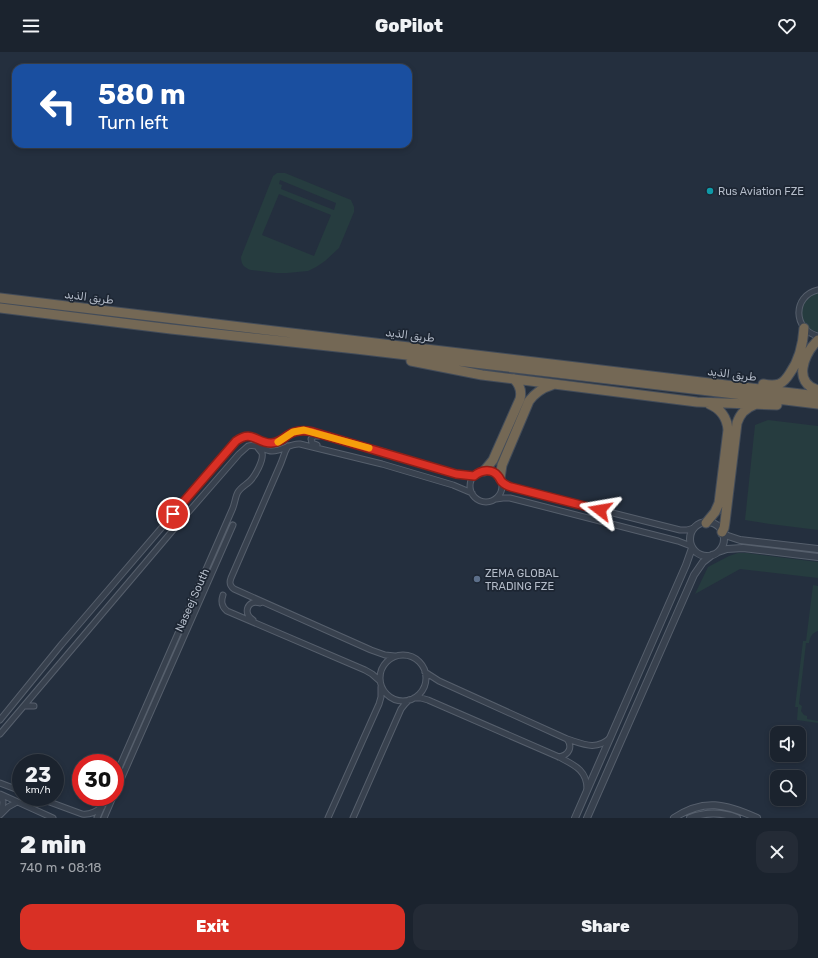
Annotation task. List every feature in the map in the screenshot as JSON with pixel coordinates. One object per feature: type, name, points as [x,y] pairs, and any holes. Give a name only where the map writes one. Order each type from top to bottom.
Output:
[{"type":"highway","name":"طريق الذيد","points":[[0,298],[818,396]]},
{"type":"highway","name":"طريق الذيد","points":[[0,308],[818,404]]},
{"type":"highway","points":[[711,383],[729,380],[772,385],[782,382],[792,372],[799,358],[803,343],[804,328]]},
{"type":"highway","points":[[818,340],[805,360],[802,370],[808,385],[818,390]]},
{"type":"highway","points":[[356,349],[362,354],[366,355],[422,363],[472,374],[709,404],[719,410],[726,419],[728,430],[719,503],[715,512],[706,523]]},
{"type":"highway","points":[[805,360],[813,352],[818,350]]},
{"type":"highway","points":[[484,471],[493,460],[520,399],[520,388],[514,379]]},
{"type":"highway","points":[[501,480],[502,465],[529,401],[538,391],[555,384]]},
{"type":"highway","points":[[698,402],[793,406],[806,403]]},
{"type":"highway","points":[[722,533],[725,522],[738,419],[744,411],[758,404]]},
{"type":"street","points":[[818,290],[806,296],[799,308],[799,318],[804,328],[812,334],[818,336]]},
{"type":"street","points":[[0,720],[52,655],[224,454],[241,437],[245,436],[269,443],[275,443],[293,432],[304,430],[450,472],[474,476]]},
{"type":"street","points":[[327,450],[313,444],[311,439],[313,436],[332,438]]},
{"type":"street","points":[[0,734],[246,446],[255,445],[271,451],[293,444],[300,444],[327,450],[382,464],[453,485],[472,493],[478,500],[484,502],[510,498],[678,541],[692,547],[699,554],[706,556],[712,555]]},
{"type":"street","points":[[289,445],[230,580],[231,585],[233,588],[376,652],[385,655],[412,656],[420,662],[425,672],[426,680],[423,689],[401,709],[353,818]]},
{"type":"street","name":"Naseej South","points":[[124,755],[237,495],[253,478],[263,456],[261,450],[254,447],[248,448],[239,454]]},
{"type":"street","points":[[224,454],[230,456],[232,462]]},
{"type":"street","points":[[472,493],[470,484],[474,476],[480,472],[491,471],[501,480],[514,488],[680,530],[687,530],[706,523],[714,525],[722,533],[740,540],[818,549]]},
{"type":"street","points":[[496,499],[501,493],[501,480]]},
{"type":"street","points":[[124,773],[233,525]]},
{"type":"street","points":[[574,818],[686,565],[692,547],[690,537],[694,528]]},
{"type":"street","points":[[718,552],[723,542],[722,533]]},
{"type":"street","points":[[587,818],[694,575],[703,562],[718,552],[732,548],[818,557]]},
{"type":"street","points":[[223,595],[222,603],[225,610],[365,670],[372,674],[381,683],[387,694],[396,700],[401,701],[421,698],[428,700],[559,757],[581,770],[586,779],[587,789]]},
{"type":"street","points":[[262,626],[249,617],[247,611],[248,607],[252,602],[272,606]]},
{"type":"street","points":[[328,818],[379,704],[381,696],[380,672],[384,664],[395,656]]},
{"type":"street","points":[[425,672],[439,681],[567,739],[585,745],[594,746],[603,743],[610,738]]},
{"type":"street","points":[[24,706],[34,706]]},
{"type":"street","points":[[559,757],[565,756],[569,752],[570,746],[567,739]]},
{"type":"street","points":[[0,783],[12,788]]},
{"type":"street","points":[[1,795],[12,800]]},
{"type":"street","points":[[1,795],[3,805],[1,813]]},
{"type":"street","points":[[1,813],[12,805]]},
{"type":"street","points":[[674,818],[692,808],[717,805],[730,807],[757,818]]},
{"type":"street","points":[[26,806],[53,818]]},
{"type":"street","points":[[58,806],[78,814],[94,813],[102,807]]},
{"type":"street","points":[[104,818],[109,806]]},
{"type":"street","points":[[97,818],[102,807]]},
{"type":"street","points":[[63,808],[81,818]]},
{"type":"street","points":[[690,818],[710,813],[720,813],[737,818]]},
{"type":"green space","points":[[277,173],[285,173],[351,200],[354,207],[354,212],[339,248],[325,261],[308,271],[276,273],[251,270],[243,265],[241,257],[273,176]],"holes":[[[280,180],[336,203],[334,210],[281,189],[282,185],[279,184]],[[279,194],[331,215],[314,256],[262,235]]]},
{"type":"green space","points":[[818,291],[818,332],[807,327],[803,321],[801,305],[804,299]]},
{"type":"green space","points":[[768,420],[818,426],[818,530],[745,520],[755,425]]},
{"type":"green space","points":[[738,553],[818,562],[818,578],[740,569],[695,594],[708,567]]},
{"type":"green space","points":[[813,585],[818,586],[818,631],[814,633],[809,643],[806,643],[799,704],[802,706],[801,711],[807,716],[807,719],[818,721],[818,723],[797,720],[798,707],[795,707],[803,641],[806,641]]},
{"type":"slow traffic","points":[[278,442],[293,432],[304,430],[369,448]]},
{"type":"place","name":"Rus Aviation FZE","points":[[710,191]]},
{"type":"place","name":"ZEMA GLOBAL TRADING FZE","points":[[477,579]]},
{"type":"route","points":[[173,514],[241,437],[249,436],[266,442],[275,443],[293,432],[302,430],[456,474],[474,476],[477,473],[488,470],[498,475],[502,482],[511,487],[600,510]]}]
